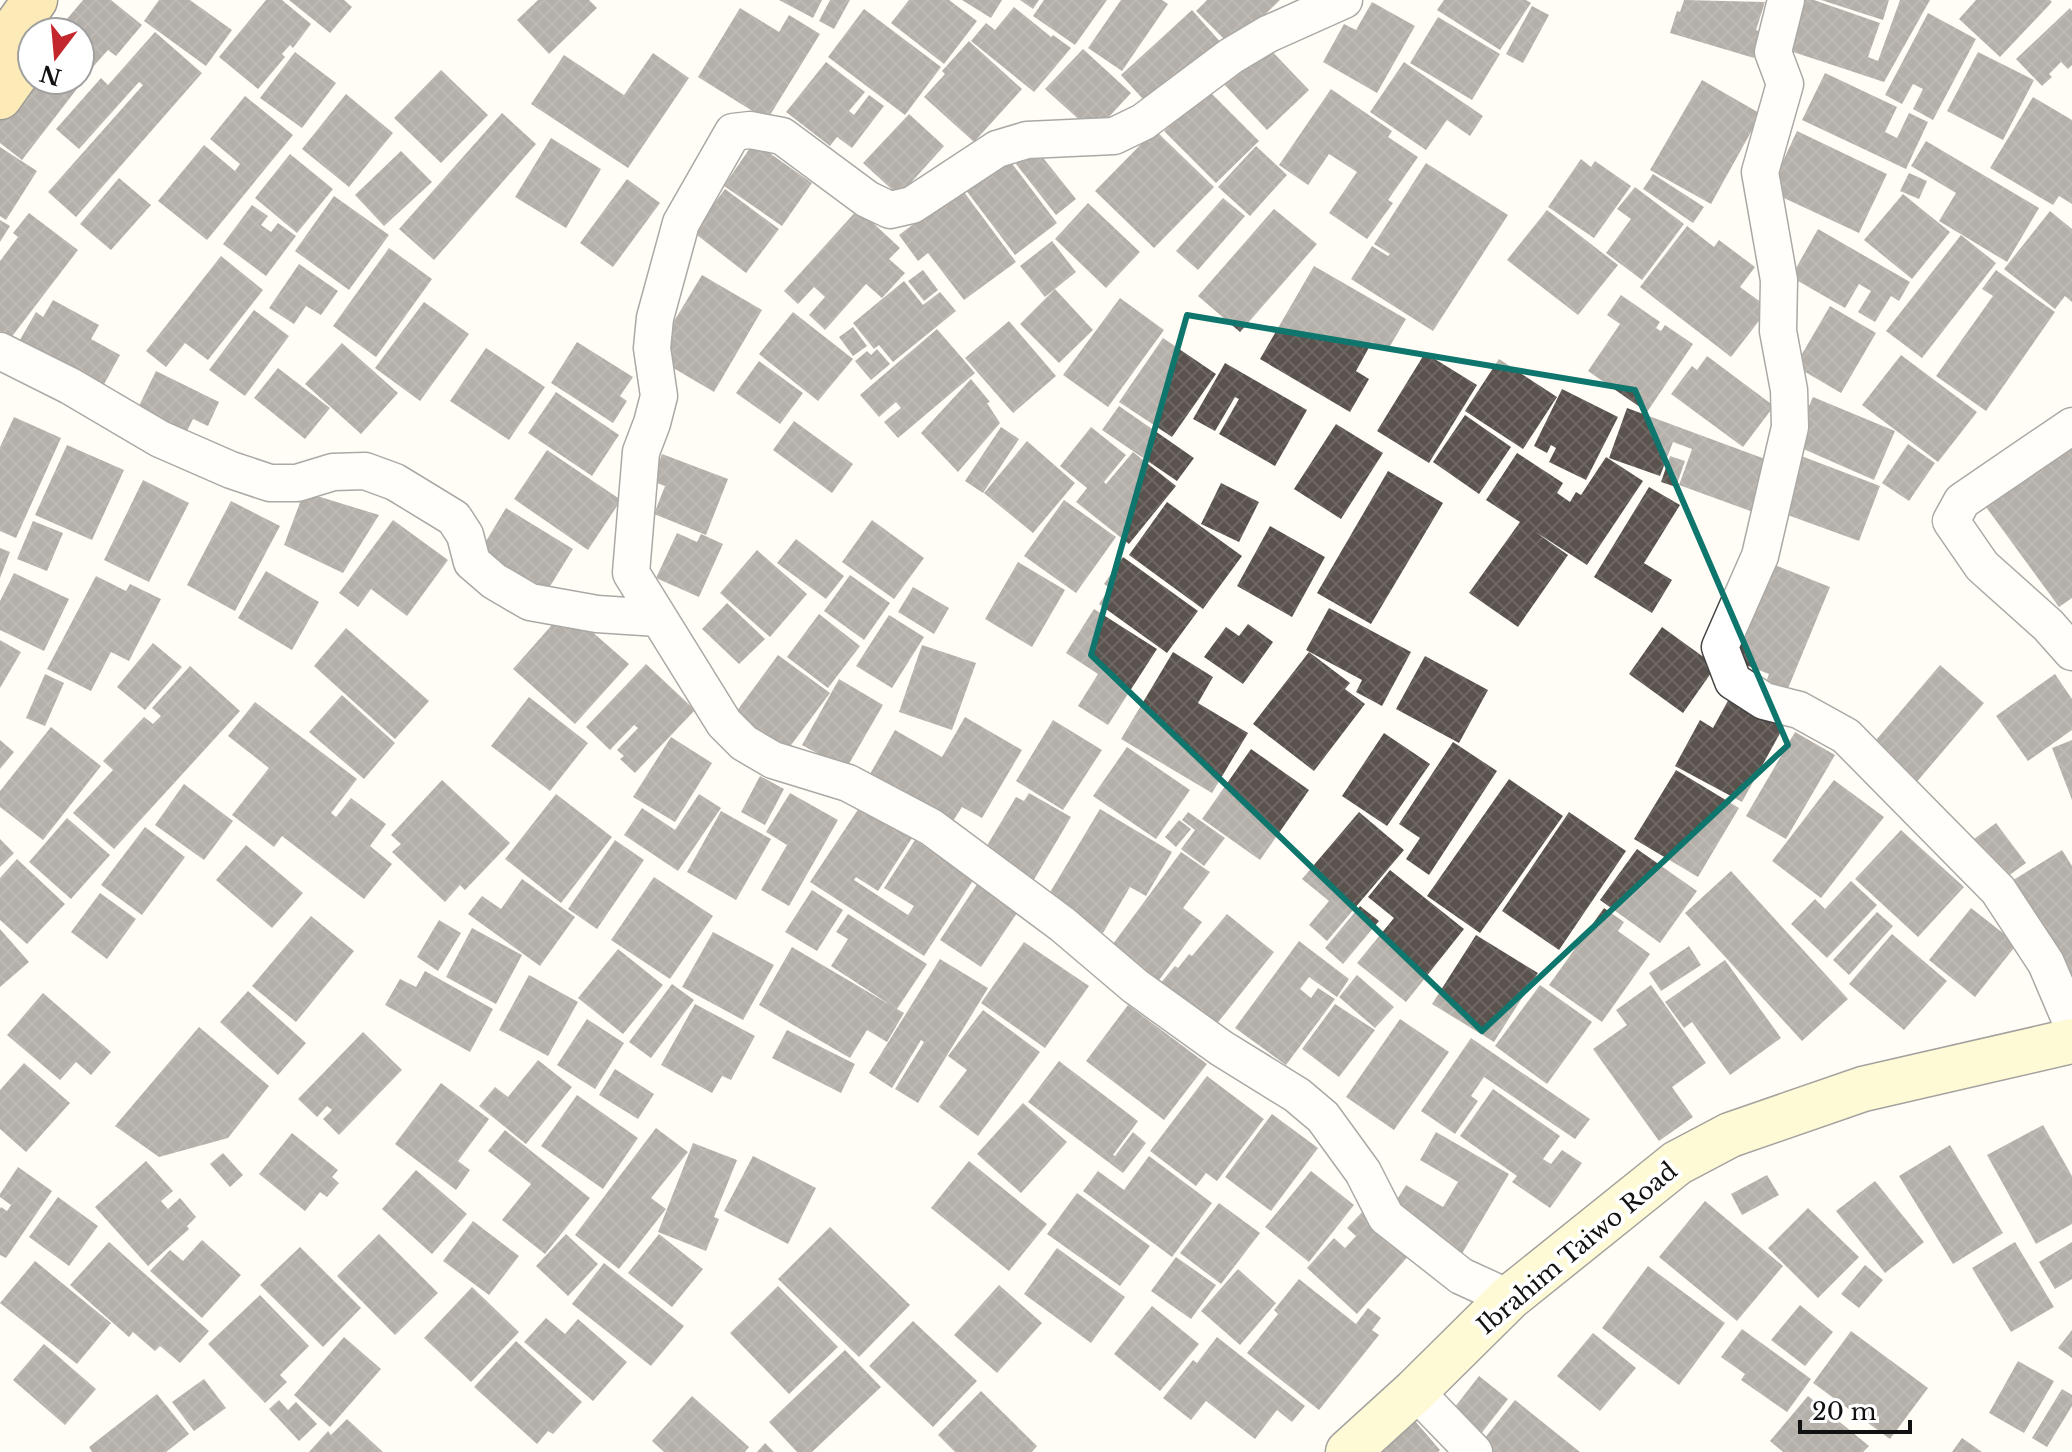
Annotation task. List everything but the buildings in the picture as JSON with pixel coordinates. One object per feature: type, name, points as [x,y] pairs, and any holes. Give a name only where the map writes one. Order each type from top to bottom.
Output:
[{"type":"main road","points":[[0,49],[35,0]]},
{"type":"main road","points":[[0,97],[16,74]]},
{"type":"main road","name":"Ibrahim Taiwo Road","points":[[1348,1452],[1509,1298],[1677,1163],[1730,1135],[1863,1089],[2072,1041]]},
{"type":"street","points":[[1344,0],[1268,34],[1231,56],[1143,122],[1114,136],[1027,140],[997,149],[912,205],[901,208],[890,210],[867,199],[782,136],[750,130],[733,132],[681,223],[655,318],[652,348],[659,396],[641,452],[631,573],[724,723],[744,743],[773,760],[848,783],[931,827],[1062,924],[1135,986],[1221,1048],[1297,1095],[1323,1117],[1363,1172],[1386,1217],[1461,1276],[1509,1298]]},
{"type":"street","points":[[1786,0],[1773,52],[1785,84],[1760,172],[1779,280],[1778,331],[1789,390],[1790,427],[1760,556],[1720,647],[1733,681],[1764,701],[1799,710],[1846,736],[1998,890],[2046,963],[2072,1024]]},
{"type":"street","points":[[0,351],[70,386],[160,439],[231,470],[270,483],[297,483],[333,472],[365,471],[395,482],[454,518],[465,535],[472,562],[494,581],[530,602],[597,614],[658,618]]},
{"type":"street","points":[[2072,426],[2031,457],[1962,501],[1951,521],[1982,566],[2048,625],[2072,652]]},
{"type":"street","points":[[1415,1391],[1474,1452]]},
{"type":"highlighted area","points":[[1187,315],[1635,390],[1788,745],[1482,1031],[1091,655]]}]
